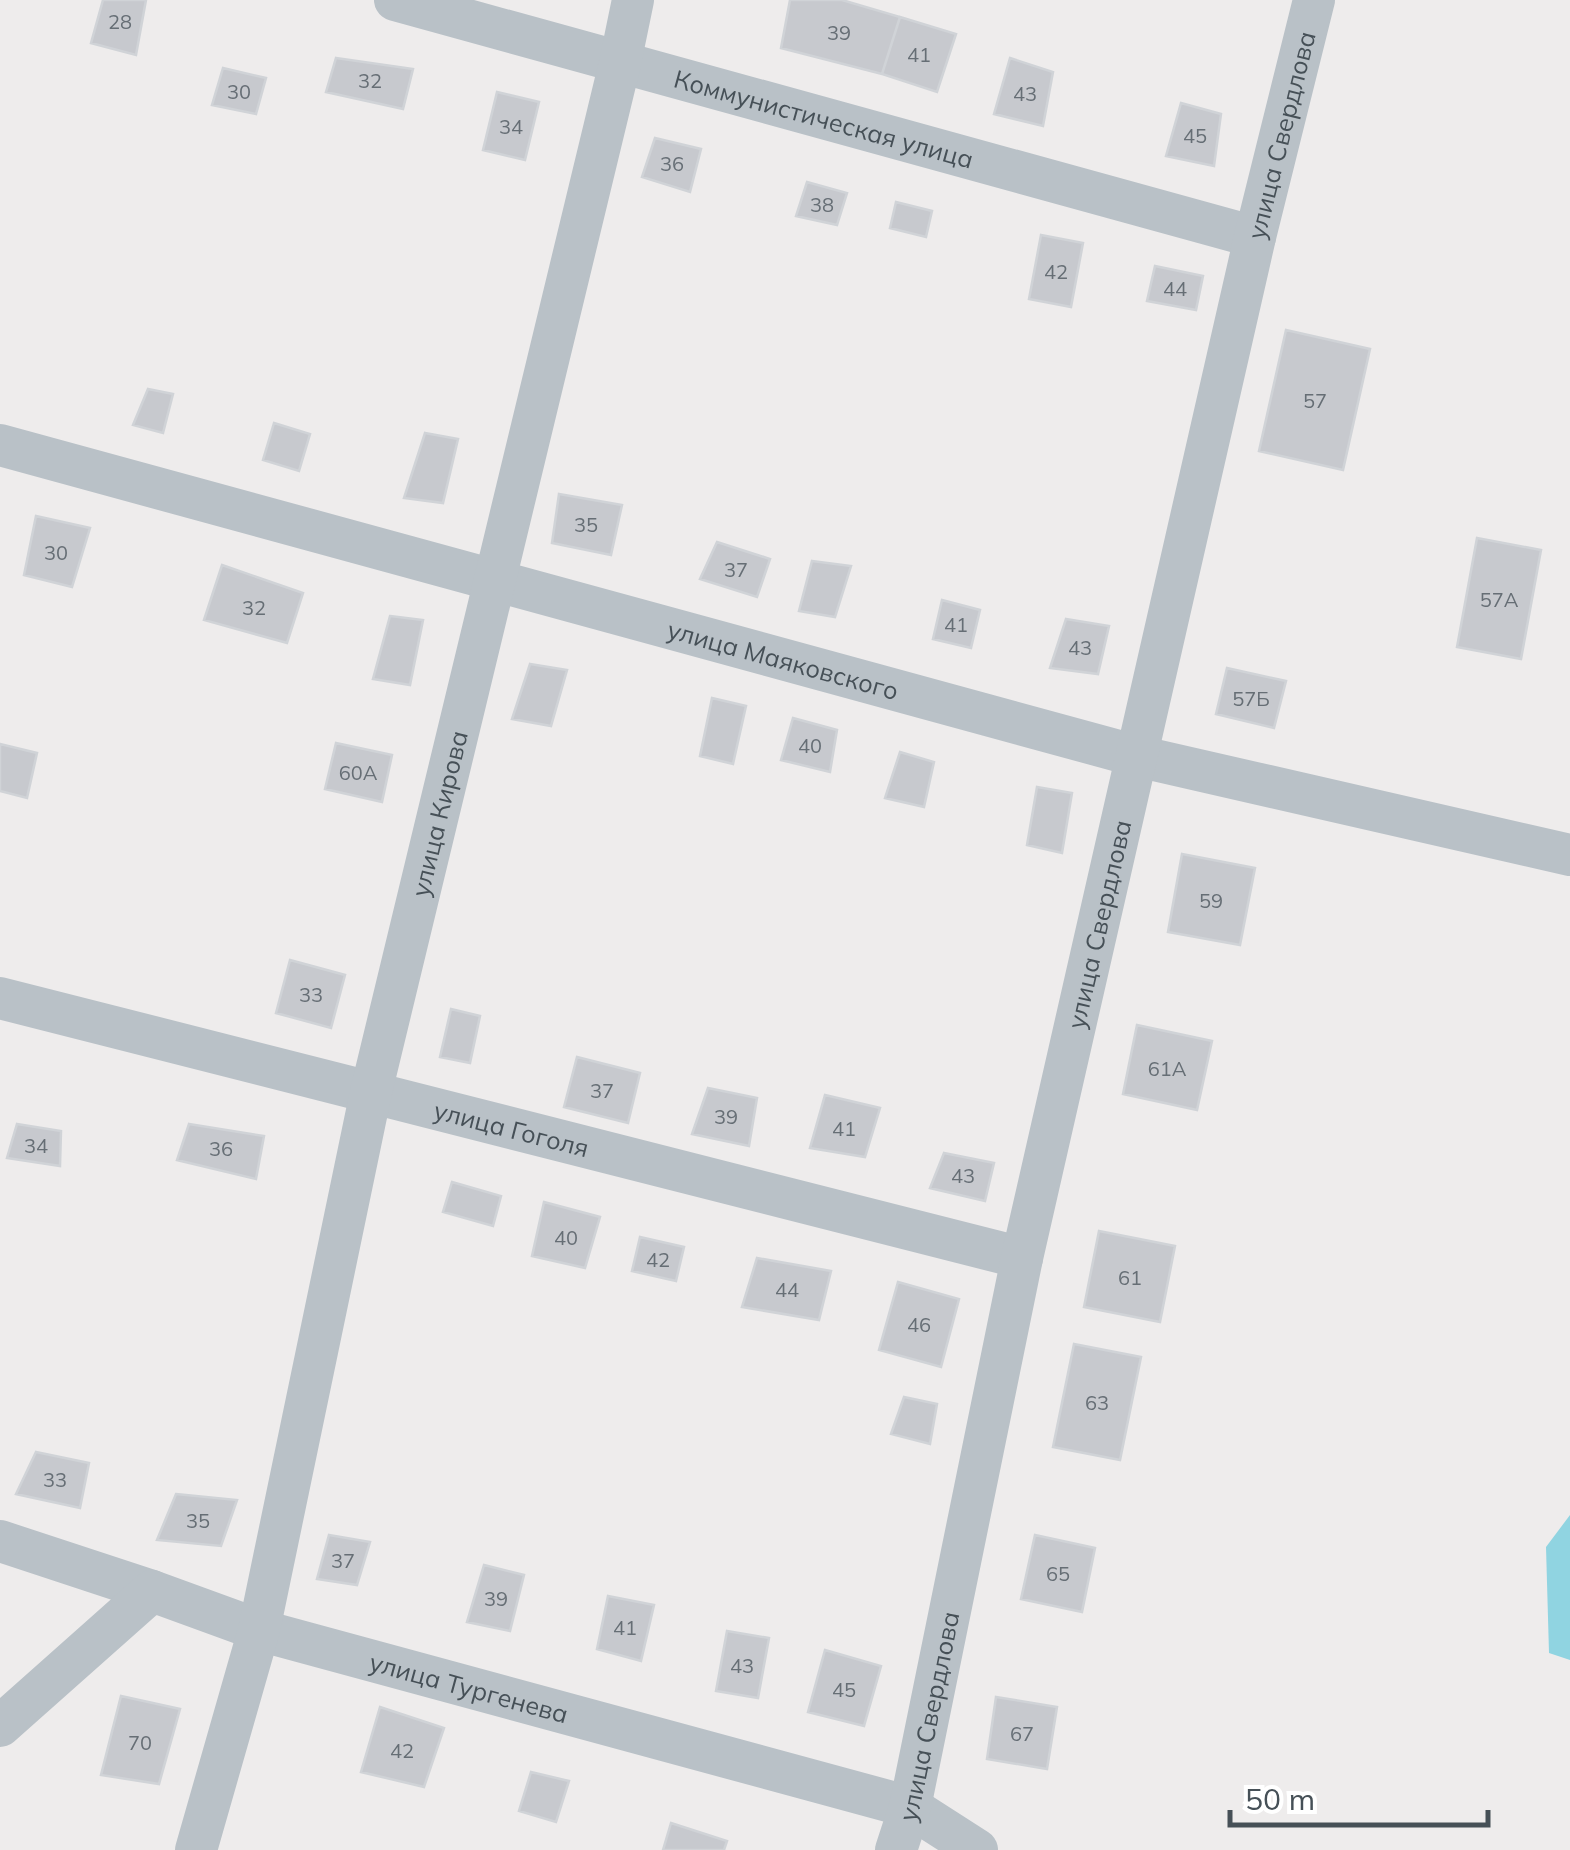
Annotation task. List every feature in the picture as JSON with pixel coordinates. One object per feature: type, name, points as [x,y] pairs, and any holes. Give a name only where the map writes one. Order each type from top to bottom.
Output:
[{"type":"street","name":"Коммунистическая улица","points":[[394,0],[1256,238]]},
{"type":"street","name":"улица Кирова","points":[[196,1850],[260,1630],[372,1092],[632,0]]},
{"type":"street","name":"улица Свердлова","points":[[896,1850],[910,1807],[1022,1258],[1314,0]]},
{"type":"street","name":"улица Маяковского","points":[[0,445],[1137,756],[1570,855]]},
{"type":"street","name":"улица Гоголя","points":[[0,998],[1022,1258]]},
{"type":"street","name":"улица Тургенева","points":[[0,1541],[260,1630],[910,1807],[977,1850]]},
{"type":"street","points":[[0,1726],[152,1590]]},
{"type":"water","points":[[1570,1515],[1570,1660],[1549,1653],[1546,1547]]},
{"type":"building","points":[[103,0],[146,0],[136,55],[91,43]]},
{"type":"building","points":[[790,0],[842,0],[900,17],[882,74],[781,48]]},
{"type":"building","points":[[900,17],[956,34],[937,92],[882,74]]},
{"type":"building","points":[[336,58],[413,69],[403,109],[326,92]]},
{"type":"building","points":[[1010,58],[1053,72],[1043,126],[994,114]]},
{"type":"building","points":[[223,68],[266,78],[256,114],[212,105]]},
{"type":"building","points":[[497,92],[539,102],[525,160],[483,150]]},
{"type":"building","points":[[1181,103],[1221,114],[1214,166],[1166,156]]},
{"type":"building","points":[[655,138],[701,149],[690,192],[642,177]]},
{"type":"building","points":[[807,182],[847,193],[837,225],[796,216]]},
{"type":"building","points":[[896,202],[932,211],[926,237],[890,228]]},
{"type":"building","points":[[1041,235],[1083,243],[1071,307],[1029,299]]},
{"type":"building","points":[[1155,266],[1203,276],[1196,310],[1147,301]]},
{"type":"building","points":[[1286,330],[1370,349],[1343,470],[1259,451]]},
{"type":"building","points":[[148,389],[173,394],[163,433],[133,425]]},
{"type":"building","points":[[274,423],[310,434],[299,471],[263,460]]},
{"type":"building","points":[[425,433],[458,439],[443,503],[404,498]]},
{"type":"building","points":[[559,494],[622,505],[611,555],[552,543]]},
{"type":"building","points":[[36,516],[90,528],[72,587],[24,575]]},
{"type":"building","points":[[1477,538],[1541,550],[1521,659],[1457,647]]},
{"type":"building","points":[[717,542],[770,559],[757,597],[700,579]]},
{"type":"building","points":[[812,561],[851,566],[835,617],[799,611]]},
{"type":"building","points":[[222,565],[303,593],[287,643],[204,620]]},
{"type":"building","points":[[942,600],[980,610],[971,648],[933,639]]},
{"type":"building","points":[[390,616],[423,620],[410,685],[373,679]]},
{"type":"building","points":[[1066,619],[1109,626],[1098,674],[1050,668]]},
{"type":"building","points":[[530,664],[567,670],[551,726],[512,719]]},
{"type":"building","points":[[1227,668],[1286,681],[1274,728],[1216,714]]},
{"type":"building","points":[[712,698],[746,706],[733,764],[700,756]]},
{"type":"building","points":[[793,718],[837,730],[830,772],[781,760]]},
{"type":"building","points":[[336,743],[392,755],[382,802],[325,789]]},
{"type":"building","points":[[0,744],[37,753],[27,798],[0,791]]},
{"type":"building","points":[[900,752],[934,762],[924,807],[885,798]]},
{"type":"building","points":[[1037,787],[1072,793],[1062,853],[1027,845]]},
{"type":"building","points":[[1182,854],[1255,868],[1240,945],[1168,932]]},
{"type":"building","points":[[290,960],[345,975],[331,1028],[276,1013]]},
{"type":"building","points":[[451,1009],[480,1016],[470,1063],[440,1057]]},
{"type":"building","points":[[1137,1025],[1212,1041],[1197,1110],[1123,1094]]},
{"type":"building","points":[[577,1057],[640,1073],[628,1123],[564,1107]]},
{"type":"building","points":[[708,1088],[757,1098],[749,1146],[692,1134]]},
{"type":"building","points":[[825,1095],[880,1108],[865,1157],[810,1148]]},
{"type":"building","points":[[17,1124],[61,1131],[60,1166],[7,1158]]},
{"type":"building","points":[[189,1124],[264,1136],[256,1179],[177,1160]]},
{"type":"building","points":[[944,1153],[994,1163],[985,1201],[930,1188]]},
{"type":"building","points":[[452,1182],[501,1196],[493,1226],[443,1212]]},
{"type":"building","points":[[544,1202],[600,1217],[585,1268],[532,1256]]},
{"type":"building","points":[[1099,1231],[1175,1246],[1160,1322],[1084,1307]]},
{"type":"building","points":[[640,1237],[684,1247],[676,1281],[632,1271]]},
{"type":"building","points":[[757,1258],[831,1271],[819,1320],[742,1307]]},
{"type":"building","points":[[898,1282],[959,1299],[941,1367],[879,1350]]},
{"type":"building","points":[[1074,1344],[1141,1357],[1120,1460],[1053,1447]]},
{"type":"building","points":[[904,1397],[937,1404],[930,1444],[891,1434]]},
{"type":"building","points":[[36,1452],[89,1463],[80,1508],[16,1494]]},
{"type":"building","points":[[176,1494],[237,1500],[221,1546],[157,1540]]},
{"type":"building","points":[[329,1535],[370,1542],[357,1585],[317,1579]]},
{"type":"building","points":[[1035,1535],[1095,1548],[1082,1612],[1021,1599]]},
{"type":"building","points":[[484,1565],[524,1575],[510,1631],[467,1622]]},
{"type":"building","points":[[608,1596],[654,1605],[641,1661],[597,1649]]},
{"type":"building","points":[[727,1631],[769,1638],[758,1698],[716,1691]]},
{"type":"building","points":[[825,1650],[881,1666],[864,1726],[808,1712]]},
{"type":"building","points":[[121,1696],[180,1709],[159,1784],[101,1775]]},
{"type":"building","points":[[996,1697],[1057,1707],[1047,1769],[987,1759]]},
{"type":"building","points":[[380,1707],[444,1728],[424,1787],[361,1772]]},
{"type":"building","points":[[531,1772],[569,1781],[556,1822],[519,1811]]},
{"type":"building","points":[[671,1823],[727,1841],[724,1850],[663,1850]]}]
